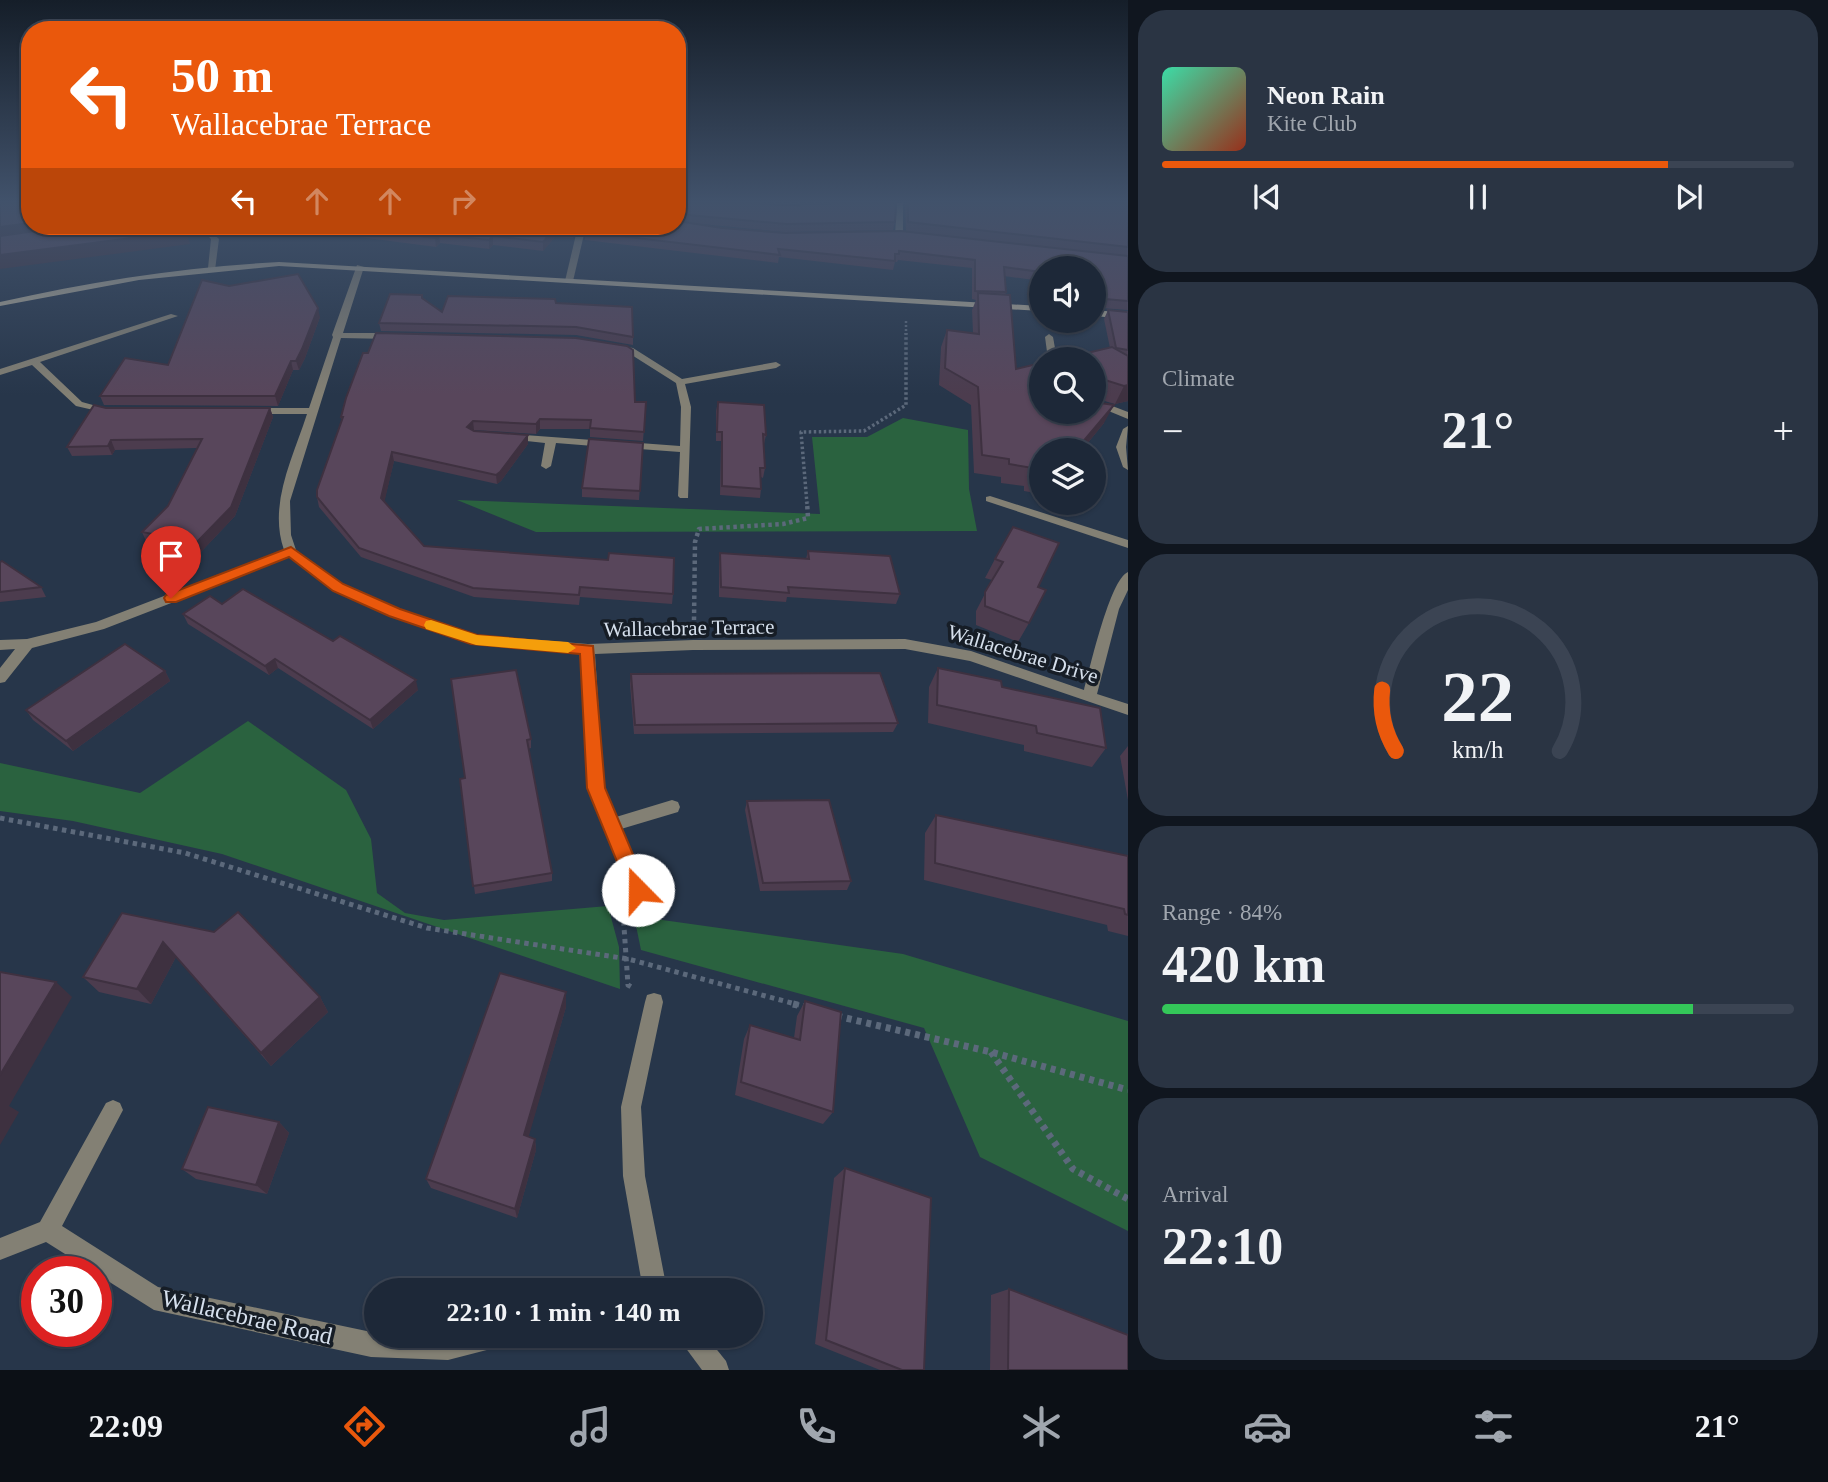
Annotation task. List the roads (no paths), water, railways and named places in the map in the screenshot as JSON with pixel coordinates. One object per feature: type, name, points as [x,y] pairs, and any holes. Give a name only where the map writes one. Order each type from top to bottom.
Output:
[{"type":"street","points":[[0,304],[72,287],[160,272],[230,267]]},
{"type":"street","points":[[0,645],[27,644],[99,626],[291,552],[285,535],[284,501],[360,267],[1029,308]]},
{"type":"street","points":[[569,281],[572,267]]},
{"type":"street","points":[[1106,314],[1128,316]]},
{"type":"street","points":[[0,372],[174,316]]},
{"type":"street","points":[[336,335],[402,337]]},
{"type":"street","points":[[1049,337],[1050,347]]},
{"type":"street","points":[[603,345],[630,350],[680,382],[776,365]]},
{"type":"street","points":[[34,361],[79,404],[123,412]]},
{"type":"street","points":[[680,382],[686,407],[684,496]]},
{"type":"street","points":[[1106,407],[1128,416]]},
{"type":"street","points":[[249,411],[313,411]]},
{"type":"street","points":[[1128,429],[1121,447],[1128,467]]},
{"type":"street","points":[[501,437],[684,449]]},
{"type":"street","points":[[546,466],[551,440]]},
{"type":"street","points":[[990,499],[1128,544]]},
{"type":"street","name":"Wallacebrae Terrace","points":[[291,552],[338,588],[395,613],[476,640],[588,649],[693,645],[905,644]]},
{"type":"street","points":[[1090,695],[1113,608],[1128,576]]},
{"type":"street","points":[[0,678],[27,644]]},
{"type":"street","name":"Wallacebrae Drive","points":[[905,644],[971,656],[1128,710]]},
{"type":"street","points":[[588,649],[596,788],[638,890]]},
{"type":"street","points":[[611,825],[672,807]]},
{"type":"street","points":[[650,1278],[634,1176],[631,1107],[654,1002]]},
{"type":"street","points":[[0,1249],[48,1230],[113,1110]]},
{"type":"street","name":"Wallacebrae Road","points":[[48,1230],[153,1298],[364,1343]]},
{"type":"street","points":[[700,1348],[717,1370]]}]
